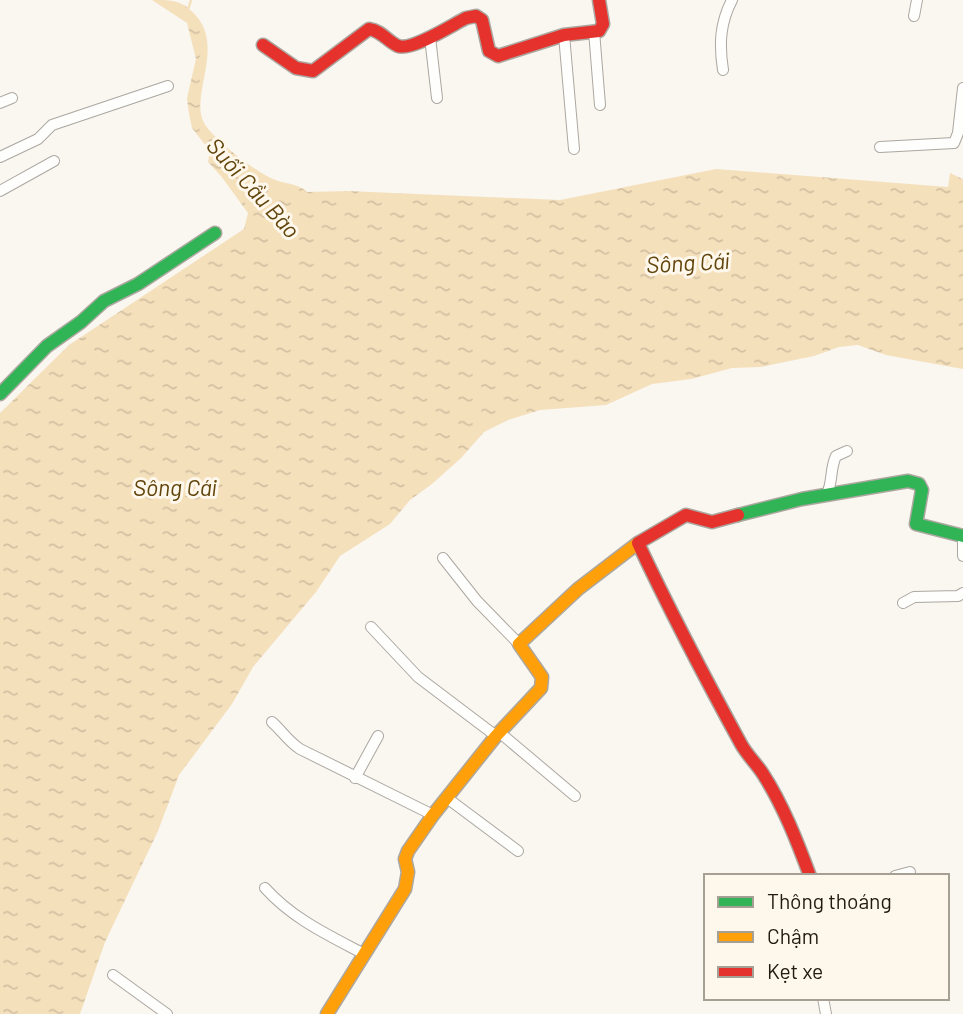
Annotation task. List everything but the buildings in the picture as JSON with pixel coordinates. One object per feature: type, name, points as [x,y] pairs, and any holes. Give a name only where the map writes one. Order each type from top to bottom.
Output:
[{"type":"street","points":[[263,46],[296,68],[306,71],[318,68],[369,29],[382,31],[396,46],[403,48],[466,18],[476,16],[482,20],[489,51],[495,55],[564,34],[599,30],[603,24],[599,0]]},
{"type":"street","points":[[723,70],[720,52],[722,21],[732,0]]},
{"type":"street","points":[[914,16],[917,0]]},
{"type":"street","points":[[594,31],[600,105]]},
{"type":"street","points":[[564,34],[574,149]]},
{"type":"street","points":[[430,37],[437,98]]},
{"type":"street","points":[[0,157],[37,139],[52,125],[168,86]]},
{"type":"street","points":[[880,147],[954,143],[958,133],[963,88]]},
{"type":"street","points":[[0,103],[12,98]]},
{"type":"street","points":[[0,191],[54,161]]},
{"type":"street","points":[[0,394],[47,346],[104,301],[138,284],[215,233]]},
{"type":"street","points":[[827,494],[831,485],[833,461],[836,456],[847,451]]},
{"type":"street","points":[[519,644],[578,589],[638,543],[686,515],[692,514],[712,522],[827,494],[908,481],[919,484],[922,490],[916,524],[963,538],[963,556]]},
{"type":"street","points":[[638,543],[702,673],[746,753],[762,772],[776,797],[809,874]]},
{"type":"street","points":[[327,1014],[405,889],[408,881],[405,859],[433,815],[497,734],[537,694],[543,682],[519,644],[477,601],[443,558]]},
{"type":"street","points":[[903,603],[914,597],[958,596],[963,593]]},
{"type":"street","points":[[371,627],[418,677],[497,734],[575,796]]},
{"type":"street","points":[[272,722],[286,733],[292,743],[355,778],[433,815]]},
{"type":"street","points":[[355,778],[378,736]]},
{"type":"street","points":[[447,798],[518,851]]},
{"type":"street","points":[[902,874],[910,872]]},
{"type":"street","points":[[265,888],[294,915],[364,954]]},
{"type":"street","points":[[113,975],[167,1014]]},
{"type":"water","name":"Sông Cái","points":[[152,0],[183,4],[198,18],[205,31],[208,46],[200,103],[206,126],[227,147],[257,170],[307,192],[347,191],[560,200],[716,169],[948,187],[950,173],[963,179],[963,369],[886,355],[858,345],[839,347],[814,356],[761,367],[732,368],[691,379],[652,384],[606,405],[540,410],[508,420],[484,432],[461,458],[410,500],[390,524],[340,556],[316,592],[253,667],[232,704],[179,775],[158,831],[105,942],[80,1014],[0,1014],[0,413],[69,345],[244,229],[248,213],[208,162],[210,151],[192,128],[187,98],[196,59],[187,23]]},
{"type":"waterway","points":[[188,10],[191,0]]},
{"type":"traffic: fast","points":[[0,394],[47,346],[81,322],[104,301],[138,284],[215,233]]},
{"type":"traffic: fast","points":[[738,515],[802,499],[908,481],[919,484],[922,490],[916,524],[963,536]]},
{"type":"traffic: slow","points":[[327,1014],[405,889],[408,872],[405,859],[408,851],[496,736],[541,688],[542,677],[519,644],[578,589],[638,543]]},
{"type":"traffic: jam","points":[[263,45],[296,68],[313,71],[369,29],[404,47],[422,41],[466,18],[476,16],[482,20],[489,51],[498,56],[564,35],[599,31],[603,24],[599,0]]},
{"type":"traffic: jam","points":[[738,515],[712,522],[686,515],[638,543],[741,744],[777,798],[809,874]]},
{"type":"water label","name":"Suối Cầu Bào","points":[[253,188]]}]
